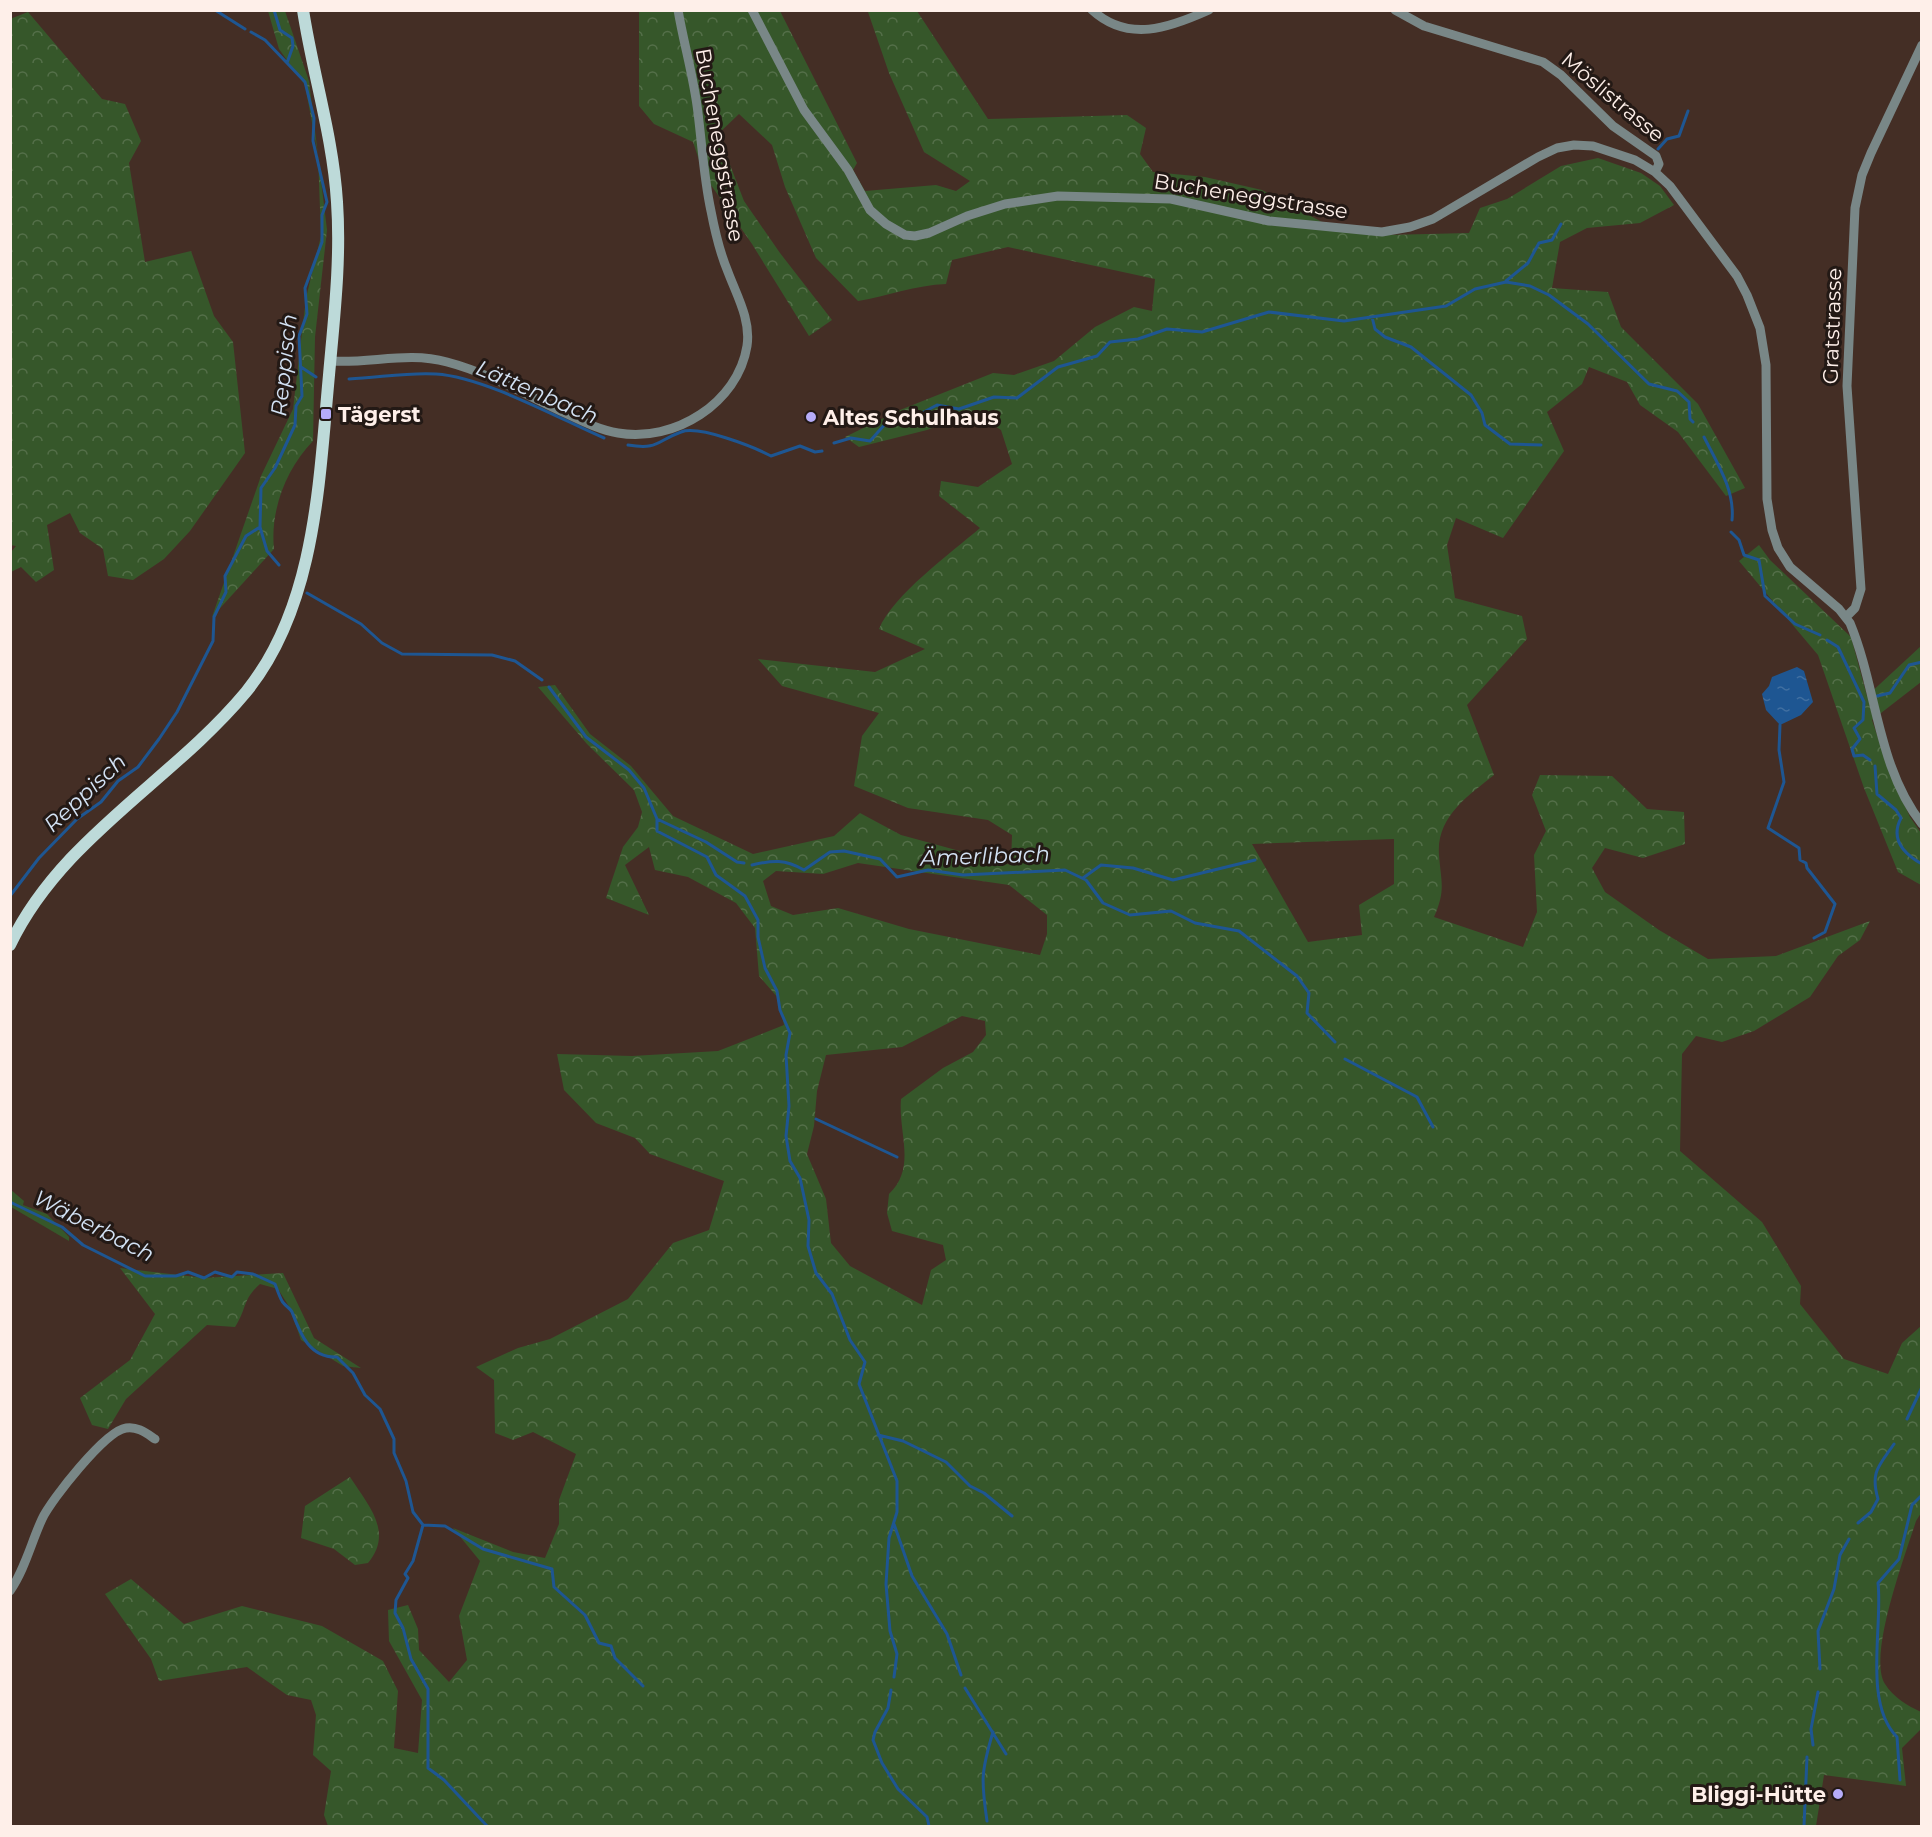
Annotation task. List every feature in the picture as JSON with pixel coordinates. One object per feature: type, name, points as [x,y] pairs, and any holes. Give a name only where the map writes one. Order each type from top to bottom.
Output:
[{"type":"main road","points":[[10,945],[31,908],[59,871],[109,821],[218,723],[247,690],[266,662],[286,622],[305,558],[320,468],[337,288],[337,202],[325,115],[303,10]]},
{"type":"street","name":"Bucheneggstrasse","points":[[330,361],[350,362],[411,357],[447,362],[491,378],[593,426],[620,434],[642,434],[672,428],[705,412],[719,402],[729,389],[744,360],[748,331],[741,305],[721,253],[710,210],[694,87],[678,10]]},
{"type":"street","name":"Bucheneggstrasse","points":[[752,10],[804,110],[848,170],[870,210],[886,225],[905,235],[915,236],[929,233],[967,216],[1005,204],[1058,196],[1171,199],[1254,218],[1382,232],[1410,227],[1433,219],[1538,157],[1563,147],[1584,145],[1608,149],[1635,160],[1654,172],[1677,196],[1737,276],[1750,302],[1763,340],[1766,366],[1767,499],[1772,530],[1778,548],[1790,567],[1846,617],[1852,630],[1889,759],[1902,792],[1922,824]]},
{"type":"street","points":[[1092,10],[1115,25],[1146,31],[1182,22],[1209,10]]},
{"type":"street","name":"Möslistrasse","points":[[1395,10],[1424,26],[1543,62],[1561,75],[1613,126],[1656,156],[1659,164],[1654,172]]},
{"type":"street","name":"Gratstrasse","points":[[1846,617],[1856,608],[1861,590],[1846,386],[1855,208],[1866,164],[1922,45]]},
{"type":"street","points":[[10,1591],[42,1519],[97,1449],[109,1437],[124,1428],[140,1429],[155,1438]]},
{"type":"green space","points":[[865,10],[917,11],[988,119],[1127,115],[1146,128],[1140,154],[1153,172],[1205,177],[1262,190],[1337,230],[1387,235],[1469,233],[1480,208],[1507,199],[1561,166],[1598,158],[1641,173],[1660,186],[1674,205],[1640,223],[1587,228],[1560,242],[1552,288],[1608,292],[1621,327],[1698,404],[1745,488],[1726,496],[1678,432],[1640,405],[1627,382],[1589,367],[1582,384],[1547,412],[1564,451],[1503,538],[1456,518],[1447,545],[1455,598],[1522,616],[1527,639],[1467,705],[1494,775],[1464,800],[1448,819],[1443,829],[1439,842],[1441,893],[1434,917],[1523,947],[1537,912],[1534,855],[1546,831],[1532,795],[1540,775],[1612,776],[1647,809],[1684,812],[1685,844],[1643,858],[1605,848],[1592,868],[1605,892],[1659,930],[1708,959],[1776,956],[1870,921],[1860,940],[1838,956],[1810,997],[1754,1031],[1722,1042],[1696,1036],[1682,1054],[1680,1151],[1762,1222],[1801,1286],[1800,1304],[1844,1359],[1888,1374],[1902,1343],[1921,1326],[1921,1513],[1916,1521],[1897,1579],[1884,1629],[1881,1651],[1881,1670],[1885,1684],[1901,1701],[1921,1712],[1921,1729],[1902,1748],[1906,1786],[1824,1775],[1816,1826],[328,1826],[324,1815],[331,1771],[313,1755],[316,1715],[311,1700],[287,1695],[247,1667],[159,1681],[151,1659],[105,1594],[131,1579],[184,1624],[242,1606],[322,1626],[383,1661],[398,1691],[394,1748],[418,1753],[422,1700],[389,1641],[388,1610],[408,1605],[418,1629],[419,1650],[449,1682],[467,1660],[459,1616],[480,1561],[453,1528],[513,1552],[545,1558],[559,1524],[559,1500],[576,1454],[533,1432],[513,1440],[495,1433],[494,1380],[476,1367],[518,1348],[550,1339],[628,1299],[673,1243],[709,1230],[724,1181],[650,1154],[635,1138],[596,1123],[564,1090],[557,1054],[632,1056],[718,1051],[784,1025],[779,999],[759,976],[755,928],[736,903],[688,877],[655,870],[649,847],[625,865],[649,915],[606,898],[623,847],[638,827],[642,812],[634,790],[587,744],[538,687],[555,685],[590,734],[631,766],[673,816],[753,854],[834,836],[860,813],[901,835],[1011,865],[1012,835],[988,820],[908,808],[854,786],[862,736],[879,713],[782,686],[758,659],[875,672],[925,649],[879,629],[886,616],[909,589],[980,528],[939,496],[941,481],[978,487],[1012,464],[1001,430],[973,412],[927,430],[859,447],[845,437],[900,410],[993,373],[1014,375],[1054,361],[1095,327],[1134,307],[1152,311],[1155,279],[1008,247],[952,260],[946,284],[913,288],[858,301],[816,258],[785,187],[772,145],[739,114],[718,134],[744,201],[780,253],[832,320],[809,336],[752,244],[704,175],[693,142],[654,124],[639,106],[639,11],[780,11],[857,163],[853,170],[865,191],[936,185],[956,191],[970,181],[924,152],[889,73],[868,12]],"holes":[[[1394,839],[1394,884],[1359,905],[1362,935],[1308,942],[1252,844]],[[858,863],[1009,885],[1047,915],[1047,934],[1040,955],[909,929],[838,908],[793,915],[771,906],[763,881],[776,871],[823,874]],[[962,1016],[985,1021],[986,1035],[973,1052],[943,1068],[901,1099],[904,1161],[902,1173],[889,1194],[887,1213],[892,1231],[943,1245],[946,1260],[931,1270],[922,1305],[850,1266],[831,1243],[826,1199],[807,1154],[814,1126],[817,1091],[826,1055],[902,1047]]]},
{"type":"green space","points":[[268,11],[285,11],[309,81],[318,154],[305,85],[279,49]]},
{"type":"green space","points":[[28,12],[102,99],[125,104],[141,141],[129,163],[145,262],[191,251],[214,316],[233,342],[245,453],[190,531],[164,559],[133,580],[108,576],[103,549],[80,533],[70,513],[47,525],[54,570],[36,582],[21,567],[11,572],[11,552],[16,546],[10,545],[10,19]]},
{"type":"green space","points":[[318,156],[327,230],[315,337],[313,441],[295,464],[282,491],[277,505],[273,534],[274,549],[212,617],[261,476],[293,409],[306,298],[321,236]]},
{"type":"green space","points":[[1759,545],[1770,560],[1851,637],[1867,696],[1921,646],[1921,682],[1872,720],[1889,771],[1910,817],[1921,833],[1921,885],[1898,872],[1864,788],[1818,655],[1739,561]]},
{"type":"green space","points":[[10,1189],[24,1201],[23,1205],[47,1214],[69,1237],[69,1241],[11,1207]]},
{"type":"green space","points":[[120,1268],[204,1278],[283,1273],[314,1338],[361,1368],[343,1366],[301,1340],[290,1308],[278,1289],[260,1284],[247,1300],[235,1327],[207,1325],[126,1399],[108,1429],[92,1425],[80,1398],[130,1360],[155,1314]]},
{"type":"green space","points":[[350,1477],[376,1519],[379,1540],[368,1563],[355,1565],[334,1549],[301,1538],[305,1506]]},
{"type":"water","points":[[1797,667],[1804,671],[1813,702],[1801,715],[1780,725],[1766,710],[1762,694],[1769,686],[1772,677]]},
{"type":"waterway","points":[[215,10],[245,29]]},
{"type":"waterway","name":"Reppisch","points":[[10,896],[39,858],[77,819],[101,802],[118,781],[138,767],[177,712],[213,641],[214,617],[226,592],[225,576],[246,536],[260,527],[261,488],[275,468],[295,425],[296,406],[302,396],[299,336],[307,314],[305,288],[322,242],[322,215],[327,202],[313,141],[314,118],[305,82],[287,63],[293,46],[292,38],[280,30],[274,10]]},
{"type":"waterway","points":[[251,32],[265,40],[287,63]]},
{"type":"waterway","points":[[1658,149],[1667,139],[1679,136],[1688,111]]},
{"type":"waterway","points":[[1506,281],[1528,263],[1539,243],[1552,240],[1561,224]]},
{"type":"waterway","name":"Lättenbach","points":[[834,443],[851,438],[870,441],[887,422],[908,413],[920,414],[937,405],[959,409],[994,397],[1017,398],[1058,367],[1097,356],[1110,342],[1138,339],[1167,329],[1202,332],[1269,312],[1344,321],[1446,306],[1475,289],[1506,282],[1530,286],[1549,295],[1588,324],[1649,384],[1677,391],[1689,402],[1690,419],[1693,422]]},
{"type":"waterway","points":[[1372,317],[1375,329],[1385,337],[1411,347],[1471,395],[1482,413],[1485,425],[1510,444],[1541,445]]},
{"type":"waterway","name":"Lättenbach","points":[[301,367],[316,377]]},
{"type":"waterway","name":"Lättenbach","points":[[349,379],[414,374],[455,377],[498,390],[604,438]]},
{"type":"waterway","name":"Lättenbach","points":[[628,445],[657,444],[673,435],[689,431],[713,434],[771,456],[800,446],[815,452],[822,451]]},
{"type":"waterway","name":"Lättenbach","points":[[1704,437],[1728,487],[1732,520]]},
{"type":"waterway","name":"Ämerlibach","points":[[260,527],[267,551],[279,565]]},
{"type":"waterway","name":"Lättenbach","points":[[1731,532],[1739,540],[1744,555],[1759,560],[1765,596],[1795,624],[1820,635]]},
{"type":"waterway","name":"Ämerlibach","points":[[307,593],[361,624],[382,643],[402,654],[492,655],[515,661],[542,680]]},
{"type":"waterway","name":"Lättenbach","points":[[1827,640],[1838,647],[1864,702],[1863,720],[1854,728],[1860,739],[1852,749],[1854,756],[1863,755],[1870,760]]},
{"type":"waterway","points":[[1877,696],[1890,693],[1909,665],[1922,662]]},
{"type":"waterway","name":"Ämerlibach","points":[[549,687],[586,737],[629,770],[644,788],[657,819],[706,842],[737,862],[744,863]]},
{"type":"waterway","points":[[1780,725],[1779,750],[1784,782],[1768,828],[1799,848],[1800,860],[1806,863],[1807,868],[1835,904],[1825,932],[1814,938]]},
{"type":"waterway","name":"Lättenbach","points":[[1875,766],[1877,794],[1896,810],[1901,818],[1898,826],[1898,839],[1905,851],[1922,864]]},
{"type":"waterway","points":[[657,819],[657,831],[707,857],[716,875],[745,896],[758,920],[758,937],[765,968],[777,991],[780,1010],[790,1033],[786,1055],[789,1106],[786,1136],[790,1161],[800,1178],[809,1220],[808,1246],[816,1273],[832,1294],[850,1340],[865,1362],[859,1384],[897,1481],[897,1512],[889,1538],[886,1584],[890,1631],[897,1654],[894,1677]]},
{"type":"waterway","name":"Ämerlibach","points":[[752,865],[779,861],[804,870],[830,852],[844,851],[880,859],[897,877],[928,870],[963,875],[1065,870],[1086,880],[1103,903],[1130,915],[1171,911],[1195,923],[1239,931],[1297,976],[1309,993],[1307,1013],[1335,1042]]},
{"type":"waterway","points":[[1083,878],[1101,865],[1133,868],[1173,880],[1255,860]]},
{"type":"waterway","points":[[1345,1059],[1417,1097],[1433,1127]]},
{"type":"waterway","points":[[816,1119],[897,1157]]},
{"type":"waterway","name":"Wäberbach","points":[[10,1202],[62,1227],[83,1245],[145,1276],[176,1276],[188,1272],[204,1278],[215,1272],[232,1277],[237,1272],[253,1274],[275,1284],[281,1299],[292,1312],[307,1343],[319,1353],[337,1357],[353,1373],[365,1395],[380,1409],[394,1439],[394,1453],[406,1481],[413,1512],[423,1525],[413,1561],[405,1574],[408,1578],[396,1600],[395,1613],[403,1628],[411,1659],[428,1689],[428,1768],[444,1780],[487,1826]]},
{"type":"waterway","points":[[1907,1419],[1922,1387]]},
{"type":"waterway","points":[[878,1435],[903,1441],[946,1462],[970,1486],[984,1493],[1012,1516]]},
{"type":"waterway","points":[[1858,1523],[1871,1512],[1878,1499],[1875,1482],[1877,1470],[1894,1444]]},
{"type":"waterway","points":[[1900,1780],[1897,1737],[1880,1705],[1877,1685],[1878,1583],[1899,1559],[1912,1505],[1922,1495]]},
{"type":"waterway","points":[[894,1524],[912,1576],[947,1634],[961,1675]]},
{"type":"waterway","points":[[423,1525],[445,1526],[483,1549],[552,1569],[554,1587],[585,1615],[599,1643],[611,1646],[615,1658],[643,1686]]},
{"type":"waterway","points":[[1820,1669],[1818,1631],[1834,1589],[1840,1555],[1849,1539]]},
{"type":"waterway","points":[[965,1688],[1006,1754]]},
{"type":"waterway","points":[[891,1690],[888,1708],[873,1740],[882,1763],[898,1789],[927,1817],[929,1826]]},
{"type":"waterway","points":[[1813,1745],[1811,1729],[1818,1692]]},
{"type":"waterway","points":[[987,1821],[983,1776],[993,1732]]},
{"type":"waterway","points":[[1804,1826],[1807,1757]]},
{"type":"place","name":"Tägerst","points":[[326,414]]},
{"type":"place","name":"Altes Schulhaus","points":[[811,417]]},
{"type":"place","name":"Bliggi-Hütte","points":[[1838,1794]]}]
